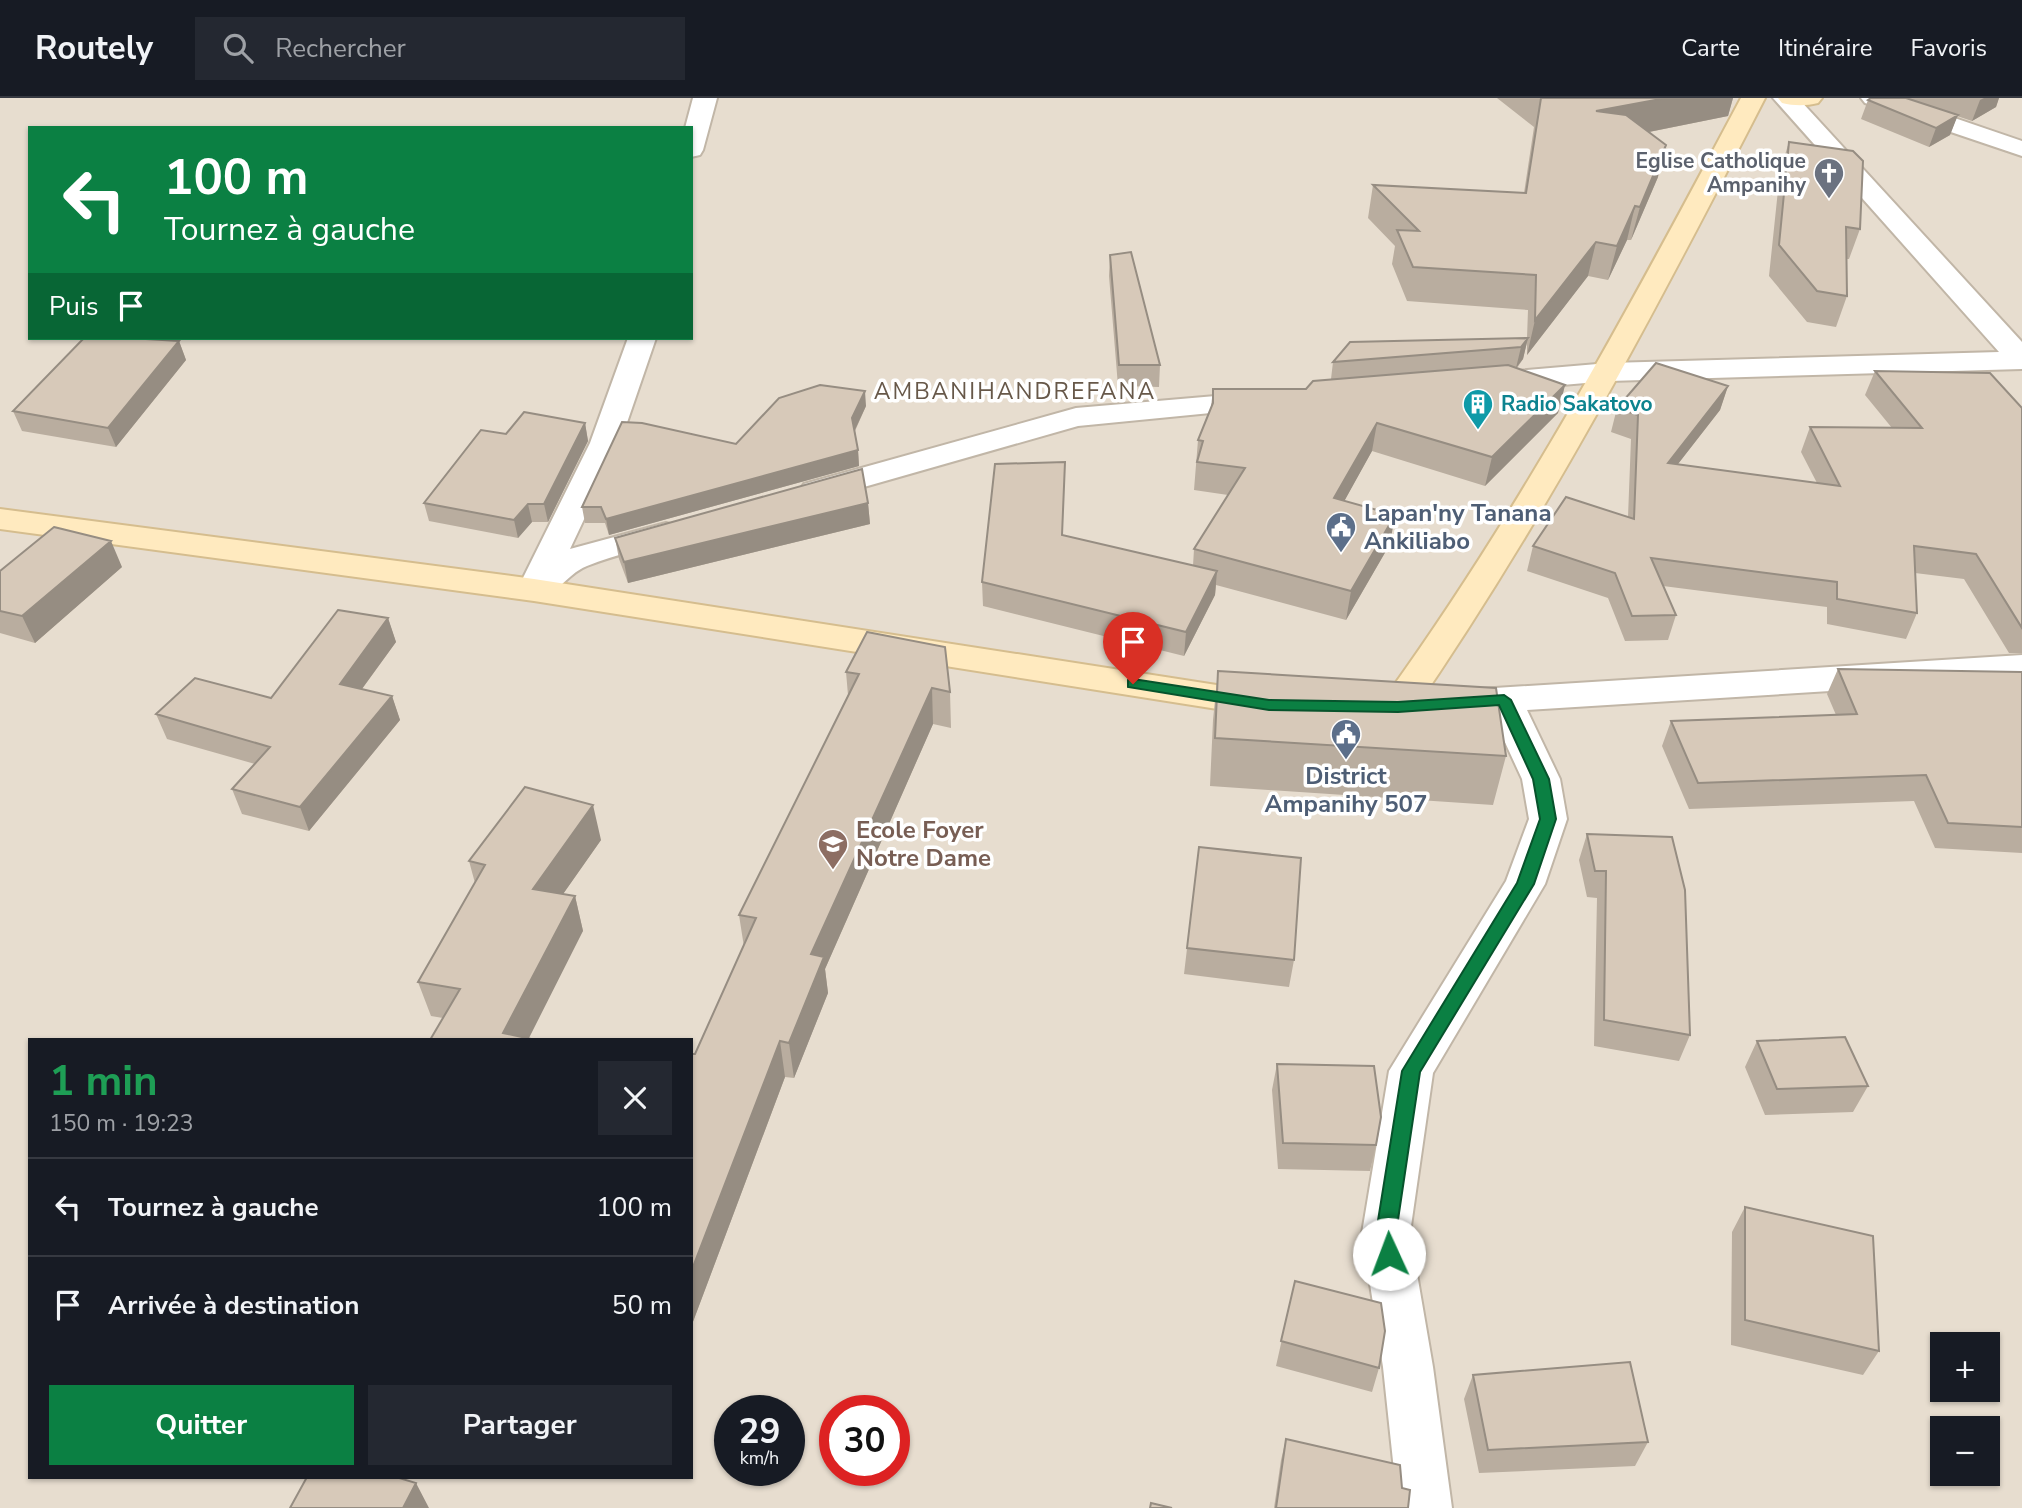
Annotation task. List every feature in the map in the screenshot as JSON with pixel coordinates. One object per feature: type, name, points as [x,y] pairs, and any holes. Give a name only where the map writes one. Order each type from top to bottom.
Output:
[{"type":"main road","points":[[1346,706],[1398,707],[1453,632],[1609,372],[1753,98]]},
{"type":"main road","points":[[1790,98],[1811,98]]},
{"type":"main road","points":[[0,519],[534,590],[1269,705],[1295,705]]},
{"type":"street","points":[[693,143],[705,98]]},
{"type":"street","points":[[1785,98],[2022,360]]},
{"type":"street","points":[[1873,98],[2022,149]]},
{"type":"street","points":[[534,590],[605,443],[641,340]]},
{"type":"street","points":[[1458,385],[1609,372],[2022,360]]},
{"type":"street","points":[[784,499],[1076,417],[1294,399]]},
{"type":"street","points":[[534,590],[573,559],[692,525]]},
{"type":"street","points":[[1398,707],[2022,667]]},
{"type":"street","points":[[1425,1508],[1408,1367],[1386,1233],[1411,1071],[1525,884],[1548,819],[1541,779],[1504,700]]},
{"type":"shaded area","points":[[0,98],[2022,98],[2022,1508],[0,1508]]},
{"type":"building","points":[[1541,98],[1666,98],[1596,111],[1626,115],[1666,145],[1640,207],[1635,206],[1617,246],[1596,242],[1535,320],[1536,275],[1413,267],[1397,230],[1419,231],[1373,185],[1526,193]]},
{"type":"building","points":[[1906,98],[1958,115],[1936,128],[1868,100]]},
{"type":"building","points":[[1789,142],[1853,151],[1863,161],[1860,229],[1846,227],[1847,296],[1817,291],[1779,245]]},
{"type":"building","points":[[1131,252],[1160,365],[1119,365],[1110,255]]},
{"type":"building","points":[[1528,338],[1521,347],[1333,362],[1350,342]]},
{"type":"building","points":[[82,340],[179,341],[108,428],[13,411]]},
{"type":"building","points":[[1656,363],[1728,386],[1668,463],[1840,486],[1810,427],[1922,428],[1875,371],[1990,373],[2022,408],[2022,628],[1976,554],[1914,546],[1917,613],[1837,599],[1837,582],[1651,558],[1676,615],[1632,616],[1615,573],[1533,546],[1566,497],[1634,519],[1638,415],[1617,408]]},
{"type":"building","points":[[1508,365],[1565,385],[1492,457],[1377,423],[1334,498],[1395,515],[1351,591],[1194,549],[1245,468],[1197,462],[1203,441],[1198,440],[1213,403],[1213,389],[1306,389],[1313,381]]},
{"type":"building","points":[[820,385],[865,391],[852,418],[858,450],[606,519],[601,507],[582,507],[622,422],[642,423],[736,444],[779,398]]},
{"type":"building","points":[[524,412],[585,423],[544,504],[528,504],[514,520],[424,503],[481,430],[506,434]]},
{"type":"building","points":[[1065,462],[1062,535],[1217,571],[1186,632],[982,582],[995,464]]},
{"type":"building","points":[[862,469],[868,503],[624,562],[615,538]]},
{"type":"building","points":[[54,527],[111,541],[22,616],[0,611],[0,571]]},
{"type":"building","points":[[338,610],[388,618],[340,684],[392,696],[300,807],[232,789],[270,747],[156,714],[195,678],[271,698]]},
{"type":"building","points":[[867,632],[945,647],[950,692],[932,688],[811,954],[824,957],[789,1043],[780,1041],[693,1267],[693,1054],[756,918],[739,915],[859,674],[846,672]]},
{"type":"building","points":[[1838,669],[2022,672],[2022,827],[1948,823],[1926,775],[1698,783],[1671,721],[1857,714]]},
{"type":"building","points":[[1218,671],[1496,688],[1506,756],[1215,738]]},
{"type":"building","points":[[525,787],[593,805],[533,889],[575,896],[503,1033],[526,1038],[431,1038],[460,989],[418,982],[485,865],[469,861]]},
{"type":"building","points":[[1587,834],[1672,837],[1685,890],[1690,1035],[1604,1020],[1606,871],[1595,871]]},
{"type":"building","points":[[1199,847],[1301,858],[1294,960],[1187,948]]},
{"type":"building","points":[[1845,1037],[1868,1086],[1777,1089],[1757,1041]]},
{"type":"building","points":[[1277,1064],[1374,1066],[1381,1117],[1376,1145],[1283,1143]]},
{"type":"building","points":[[1745,1207],[1873,1236],[1879,1351],[1745,1320]]},
{"type":"building","points":[[1295,1281],[1381,1303],[1385,1331],[1379,1368],[1281,1341]]},
{"type":"building","points":[[1630,1362],[1648,1442],[1488,1450],[1473,1375]]},
{"type":"building","points":[[1286,1439],[1400,1465],[1402,1488],[1410,1490],[1408,1508],[1276,1508]]},
{"type":"building","points":[[306,1479],[403,1479],[416,1483],[403,1508],[290,1508]]},
{"type":"building","points":[[1151,1503],[1172,1508],[1150,1508]]},
{"type":"place","name":"Eglise Catholique Ampanihy","points":[[1829,200]]},
{"type":"place","name":"Radio Sakatovo","points":[[1478,431]]},
{"type":"place","name":"Lapan'ny Tanana Ankiliabo","points":[[1341,554]]},
{"type":"place","name":"District Ampanihy 507","points":[[1346,761]]},
{"type":"place","name":"Ecole Foyer Notre Dame","points":[[833,871]]},
{"type":"district","name":"AMBANIHANDREFANA","points":[[1015,391]]},
{"type":"route","points":[[1133,684],[1269,705],[1398,707],[1504,700],[1541,779],[1548,819],[1525,884],[1411,1071],[1386,1233],[1389,1254]]}]
